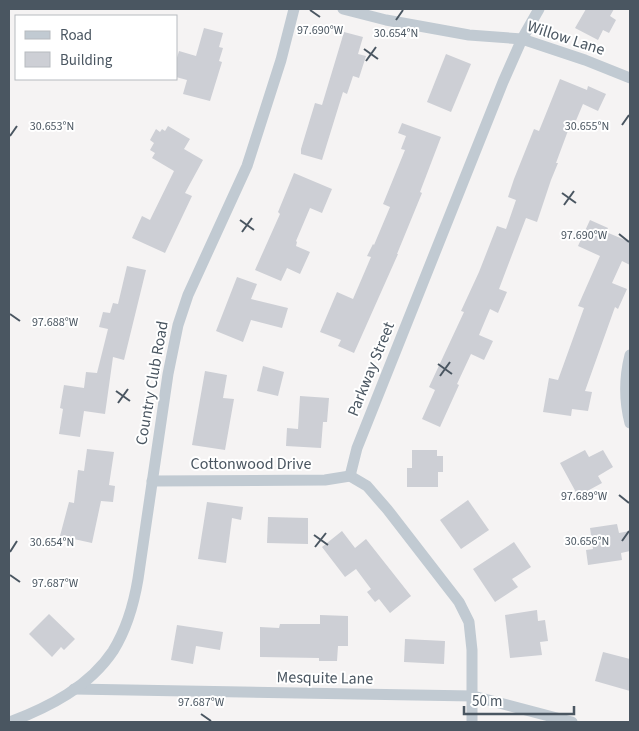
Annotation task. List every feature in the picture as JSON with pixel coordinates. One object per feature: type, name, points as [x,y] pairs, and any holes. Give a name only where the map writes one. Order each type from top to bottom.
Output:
[{"type":"street","name":"Country Club Road","points":[[10,722],[59,700],[92,675],[113,651],[124,628],[136,591],[168,374],[178,325],[188,295],[248,166],[281,60],[294,9]]},
{"type":"street","name":"Willow Lane","points":[[343,9],[386,20],[469,35],[522,39],[585,60],[630,78]]},
{"type":"street","name":"Parkway Street","points":[[350,476],[357,448],[503,82],[522,39],[539,9]]},
{"type":"street","points":[[630,355],[625,382],[630,423]]},
{"type":"street","name":"Cottonwood Drive","points":[[152,481],[325,480],[350,476]]},
{"type":"street","points":[[350,476],[367,486],[383,505],[459,602],[469,622],[472,650],[472,722]]},
{"type":"street","name":"Mesquite Lane","points":[[74,689],[473,696],[572,722]]},
{"type":"building","points":[[586,9],[614,9],[610,16],[616,20],[609,33],[603,30],[598,40],[575,28]]},
{"type":"building","points":[[204,28],[223,33],[219,47],[223,48],[219,61],[222,62],[210,101],[183,94],[187,80],[178,78],[179,51],[196,56]]},
{"type":"building","points":[[344,32],[363,37],[358,54],[366,56],[359,78],[353,76],[347,94],[343,92],[322,160],[301,154],[301,149],[315,103],[322,105]]},
{"type":"building","points":[[446,54],[471,64],[451,112],[427,102]]},
{"type":"building","points":[[560,79],[587,90],[588,86],[606,94],[598,111],[583,104],[572,130],[569,128],[537,222],[526,218],[499,289],[507,292],[498,313],[490,309],[479,335],[493,341],[484,360],[471,354],[440,427],[422,419],[435,390],[429,387],[464,312],[461,311],[497,226],[506,229],[516,200],[508,197],[514,179],[534,129],[539,131]]},
{"type":"building","points":[[402,123],[441,137],[398,254],[354,353],[338,346],[341,340],[320,332],[337,292],[353,299],[371,257],[367,256],[374,245],[390,207],[383,204],[405,150],[401,149],[406,136],[398,133]]},
{"type":"building","points":[[168,126],[190,139],[184,149],[203,160],[185,193],[192,196],[165,253],[132,238],[142,216],[150,220],[174,171],[152,158],[155,153],[150,150],[154,143],[150,140],[156,129],[160,132],[162,129],[165,131]]},
{"type":"building","points":[[294,173],[332,189],[322,213],[310,208],[296,241],[296,246],[310,252],[300,274],[287,268],[281,281],[255,270],[280,214],[278,212]]},
{"type":"building","points":[[590,220],[608,228],[606,232],[630,242],[630,265],[622,261],[612,283],[627,289],[618,309],[615,307],[585,391],[592,392],[588,411],[572,409],[571,416],[543,412],[549,378],[558,380],[584,308],[578,306],[600,256],[578,246]]},
{"type":"building","points":[[127,266],[146,270],[124,360],[113,357],[105,414],[84,411],[80,437],[59,434],[63,409],[60,408],[64,385],[84,388],[86,372],[97,373],[108,329],[99,327],[103,312],[110,313],[113,303],[118,304]]},
{"type":"building","points":[[237,277],[257,284],[251,299],[288,308],[282,328],[251,320],[243,342],[216,331]]},
{"type":"building","points":[[263,366],[284,372],[278,396],[257,391]]},
{"type":"building","points":[[205,371],[227,375],[223,398],[234,399],[225,450],[192,445]]},
{"type":"building","points":[[300,396],[329,398],[327,422],[323,422],[321,448],[286,446],[287,428],[298,429]]},
{"type":"building","points":[[87,449],[114,452],[109,485],[115,486],[113,502],[101,501],[92,543],[60,536],[69,502],[74,503],[78,470],[84,471]]},
{"type":"building","points":[[412,450],[437,450],[437,456],[443,456],[443,472],[438,472],[438,487],[407,487],[407,468],[412,468]]},
{"type":"building","points":[[585,450],[589,457],[603,450],[613,467],[598,476],[602,483],[578,496],[560,463]]},
{"type":"building","points":[[468,500],[489,530],[461,549],[440,520]]},
{"type":"building","points":[[207,502],[243,507],[241,520],[232,518],[226,563],[198,559]]},
{"type":"building","points":[[268,517],[308,518],[308,544],[267,543]]},
{"type":"building","points":[[617,524],[619,533],[630,531],[630,551],[621,553],[622,560],[588,565],[586,550],[593,549],[590,528]]},
{"type":"building","points":[[342,531],[355,548],[366,539],[411,596],[390,613],[379,599],[375,602],[367,592],[371,589],[356,569],[345,577],[322,547]]},
{"type":"building","points":[[514,542],[531,567],[512,579],[518,587],[495,602],[473,569]]},
{"type":"building","points":[[537,610],[538,621],[545,620],[548,641],[540,642],[542,655],[510,658],[505,615]]},
{"type":"building","points":[[49,614],[75,639],[64,650],[61,647],[52,657],[29,634]]},
{"type":"building","points":[[320,615],[348,616],[348,646],[338,646],[337,661],[319,661],[319,658],[260,657],[260,627],[279,628],[280,624],[320,624]]},
{"type":"building","points":[[177,625],[223,632],[220,650],[196,646],[193,664],[171,660]]},
{"type":"building","points":[[405,639],[445,641],[444,664],[404,662]]},
{"type":"building","points":[[603,652],[630,659],[630,691],[595,681]]}]
